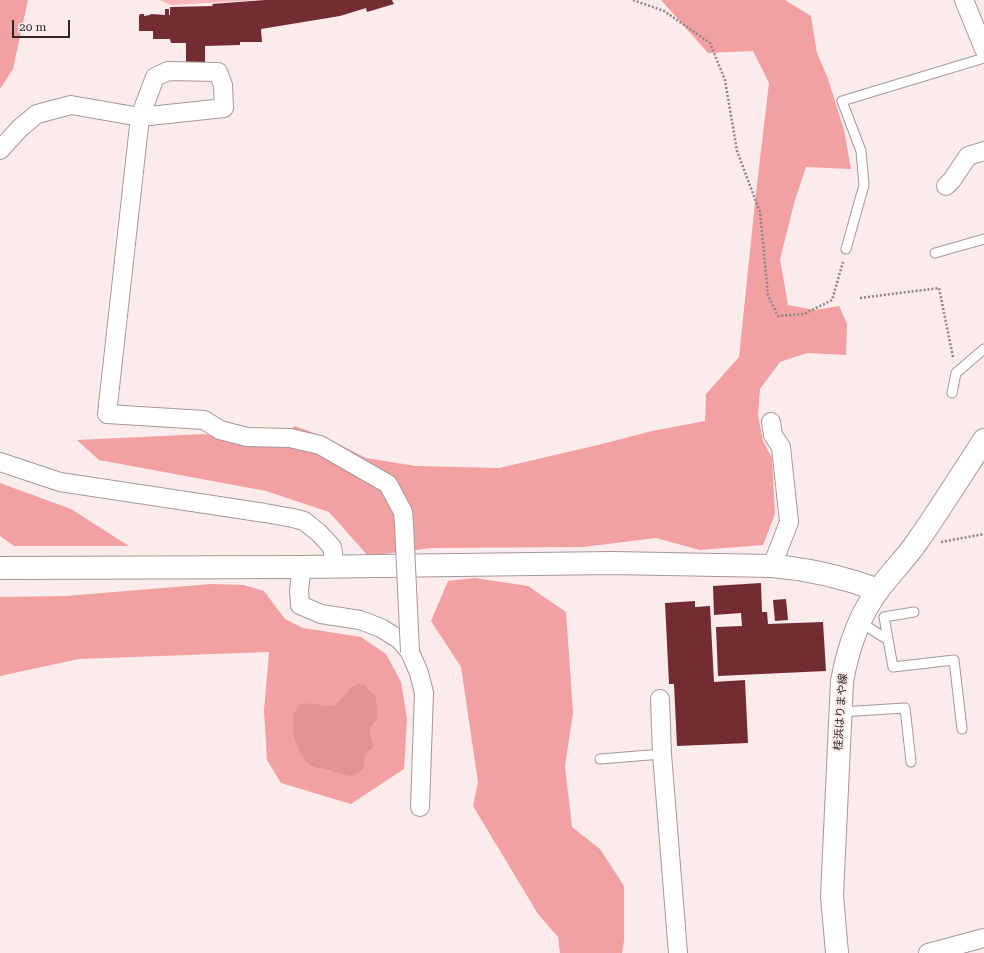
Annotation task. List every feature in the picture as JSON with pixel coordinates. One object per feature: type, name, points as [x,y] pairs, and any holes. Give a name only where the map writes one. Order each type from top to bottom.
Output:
[{"type":"street","points":[[964,0],[980,28],[984,49]]},
{"type":"street","points":[[0,150],[20,128],[37,114],[71,105],[140,117],[224,108],[223,85],[218,72],[168,71],[155,77],[140,117],[107,414],[204,420],[220,430],[247,437],[290,438],[320,445],[388,484],[403,512],[410,652]]},
{"type":"street","points":[[946,186],[952,180],[968,156],[984,151]]},
{"type":"street","points":[[771,422],[773,435],[781,446],[788,522],[772,566]]},
{"type":"street","name":"桂浜はりまや線","points":[[837,953],[832,896],[840,712],[842,681],[847,657],[860,622],[878,590],[903,561],[918,540],[984,440]]},
{"type":"street","points":[[0,462],[60,482],[264,513],[304,521],[319,533],[332,547],[335,566]]},
{"type":"street","points":[[0,568],[302,567],[612,563],[772,566],[832,575],[878,590]]},
{"type":"street","points":[[302,567],[299,590],[300,605],[321,614],[360,620],[381,628],[400,640],[410,652],[419,673],[424,693],[420,806]]},
{"type":"street","points":[[660,699],[662,754],[678,953]]},
{"type":"street","points":[[928,953],[984,938]]},
{"type":"lane","points":[[846,250],[864,185],[861,151],[842,101],[984,58]]},
{"type":"lane","points":[[935,253],[984,240]]},
{"type":"lane","points":[[952,393],[956,373],[984,349]]},
{"type":"lane","points":[[914,612],[884,617],[893,667],[954,660],[962,729]]},
{"type":"lane","points":[[860,622],[888,640]]},
{"type":"lane","points":[[840,712],[905,708],[911,762]]},
{"type":"lane","points":[[600,759],[662,754]]},
{"type":"path","points":[[633,0],[664,11],[710,43],[725,80],[737,151],[760,212],[768,295],[778,316],[804,314],[832,300],[846,250]]},
{"type":"path","points":[[860,298],[939,288],[956,373]]},
{"type":"path","points":[[918,540],[926,546],[984,534]]},
{"type":"shaded area","points":[[0,0],[28,0],[13,69],[0,89]]},
{"type":"shaded area","points":[[159,0],[256,0],[172,5]]},
{"type":"shaded area","points":[[661,0],[785,0],[811,16],[817,53],[828,79],[844,130],[851,169],[806,167],[795,200],[780,259],[788,305],[815,310],[839,306],[847,324],[846,355],[807,353],[780,362],[760,389],[758,415],[763,441],[772,458],[775,514],[763,545],[700,550],[656,538],[583,547],[432,548],[368,556],[329,512],[266,491],[99,460],[77,440],[205,434],[267,444],[295,426],[322,436],[366,458],[416,466],[499,468],[652,431],[705,421],[706,394],[739,357],[769,83],[753,51],[708,53]]},
{"type":"shaded area","points":[[0,483],[71,509],[129,546],[14,546],[0,536]]},
{"type":"shaded area","points":[[475,578],[528,586],[566,612],[573,713],[565,766],[572,827],[600,849],[624,886],[624,941],[622,953],[560,953],[558,937],[538,914],[473,806],[478,782],[461,667],[431,621],[448,581]]},
{"type":"shaded area","points":[[211,584],[244,585],[264,591],[285,619],[303,628],[361,637],[386,654],[401,682],[407,719],[404,769],[351,804],[281,783],[267,760],[264,710],[269,652],[79,659],[0,676],[0,597],[66,596]]},
{"type":"shaded area","points":[[357,684],[364,685],[376,698],[378,717],[369,730],[373,747],[365,755],[363,769],[354,776],[314,767],[303,757],[296,744],[293,728],[295,711],[300,704],[309,703],[335,706],[351,688]]},
{"type":"building","points":[[265,0],[392,0],[394,4],[367,12],[366,8],[340,16],[261,29],[262,42],[240,42],[240,45],[205,46],[205,67],[186,68],[186,43],[171,43],[170,39],[153,39],[153,31],[139,31],[140,14],[144,14],[144,16],[151,14],[165,15],[165,9],[169,9],[170,15],[170,7],[213,6],[212,4]]},
{"type":"building","points":[[761,583],[762,612],[767,612],[768,624],[823,622],[826,671],[718,676],[716,627],[742,626],[741,613],[714,615],[713,586]]},
{"type":"building","points":[[786,599],[788,620],[775,621],[773,600]]},
{"type":"building","points":[[695,601],[695,607],[710,606],[714,682],[745,680],[748,743],[677,746],[674,684],[669,684],[665,603]]}]
